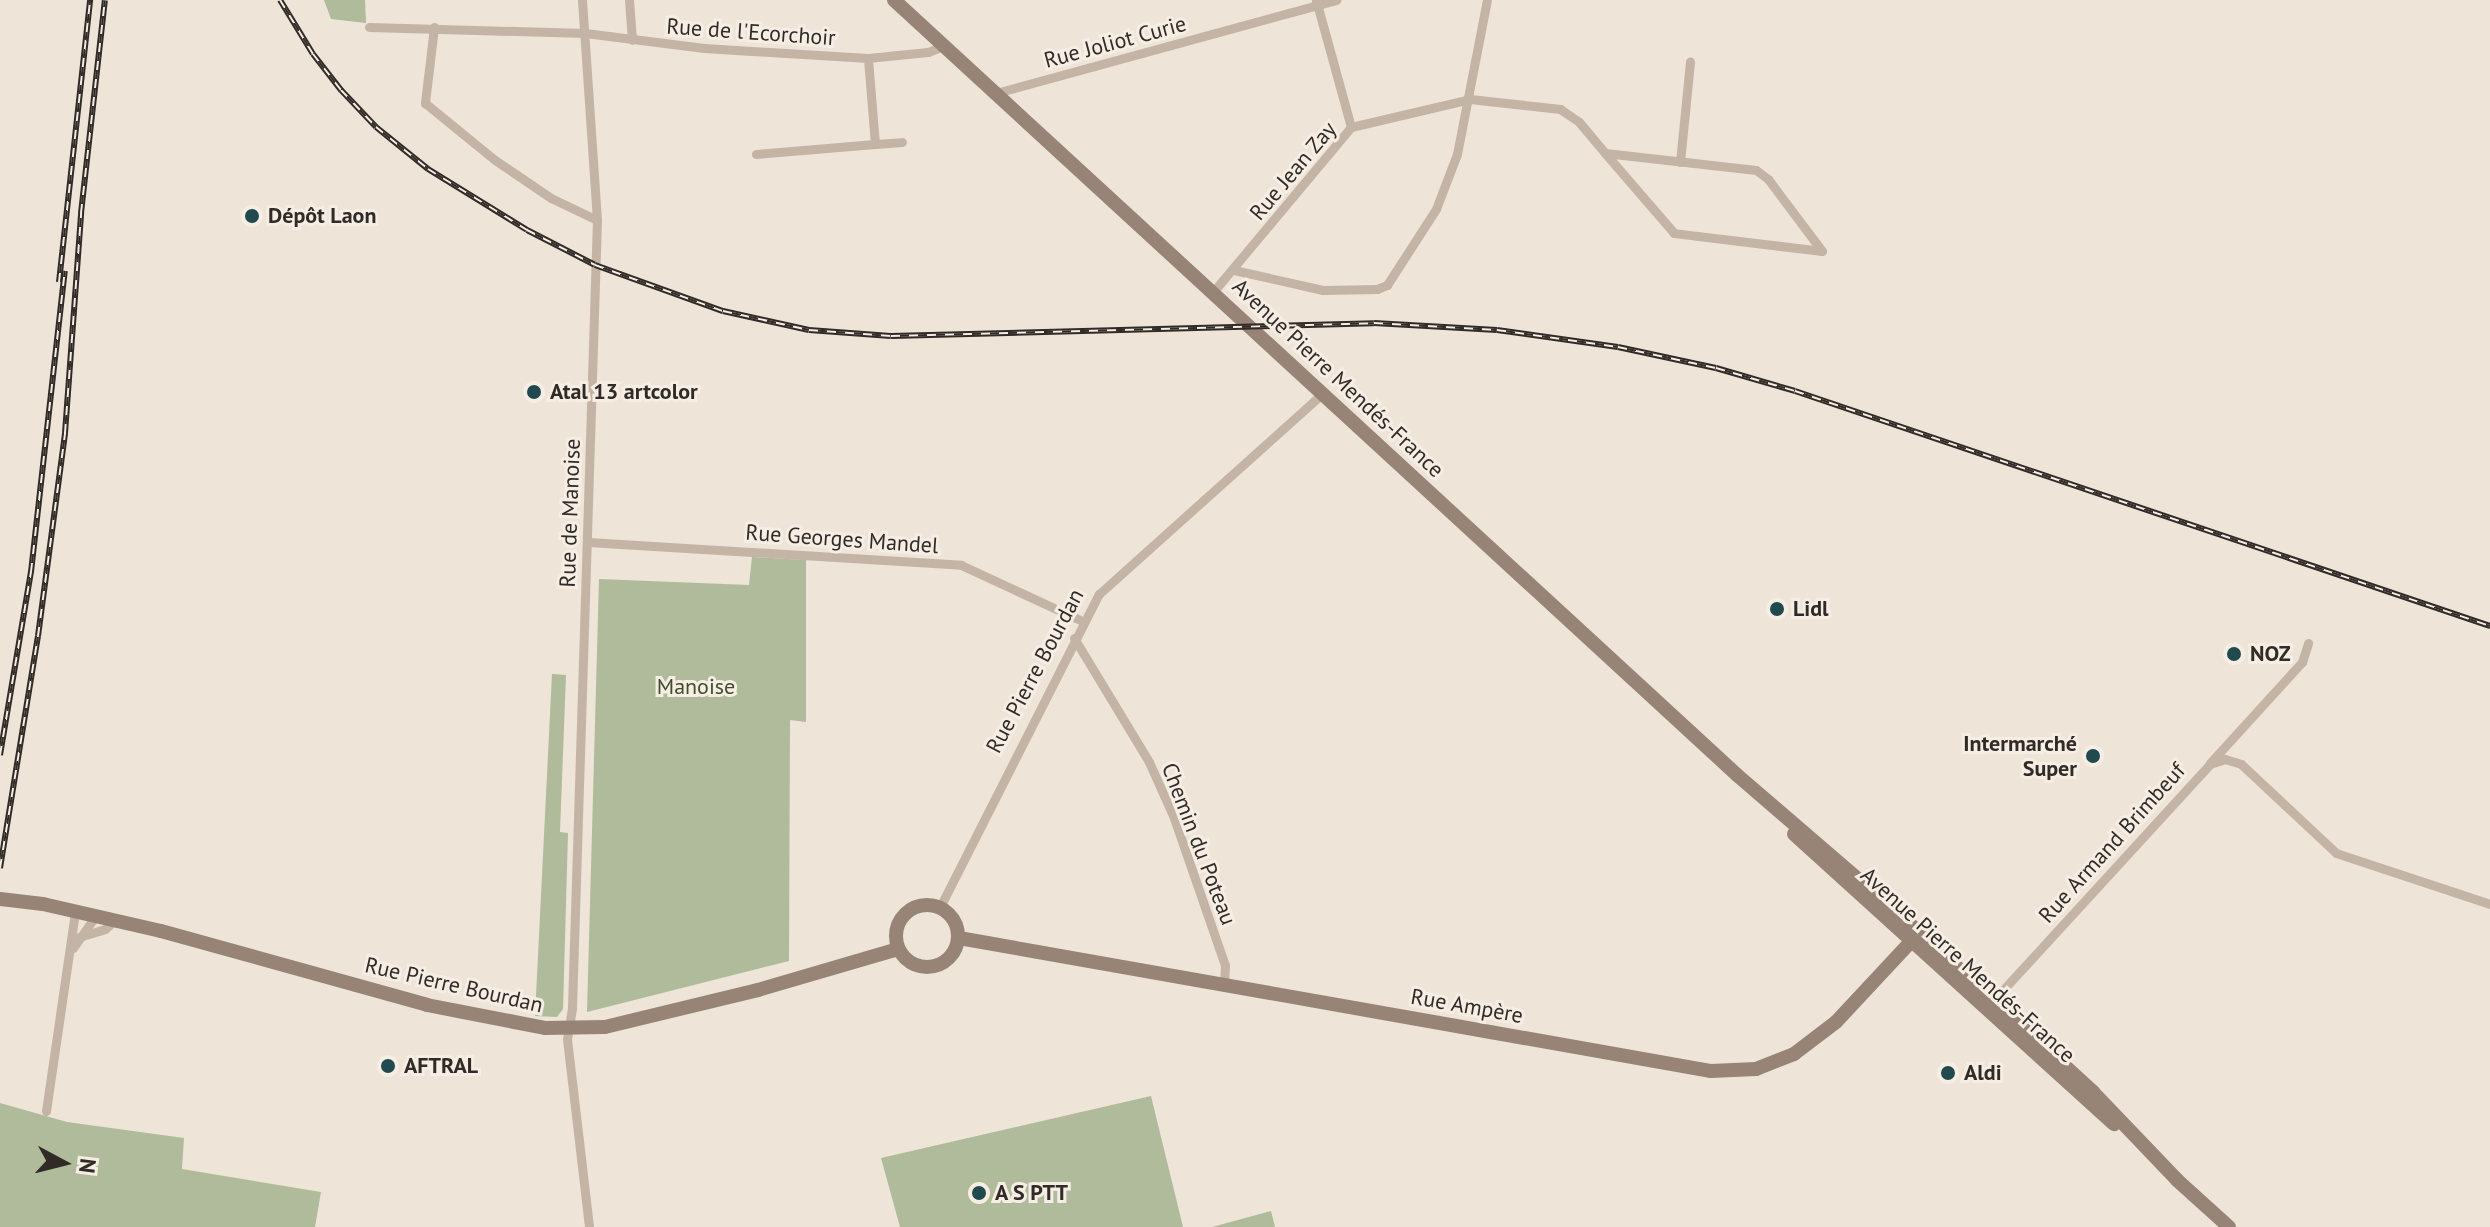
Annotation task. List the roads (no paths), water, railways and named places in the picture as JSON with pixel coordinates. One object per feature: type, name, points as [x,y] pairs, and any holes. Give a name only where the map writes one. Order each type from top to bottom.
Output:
[{"type":"street","name":"Rue de Manoise","points":[[582,0],[597,220],[588,542],[567,1039],[589,1227]]},
{"type":"street","points":[[629,0],[632,40]]},
{"type":"street","name":"Avenue Pierre Mendés-France","points":[[894,0],[1737,775],[1789,829],[1989,1006],[2086,1102],[2164,1165],[2229,1227]]},
{"type":"street","name":"Rue Joliot Curie","points":[[996,93],[1337,0]]},
{"type":"street","points":[[1234,270],[1323,290],[1377,289],[1387,285],[1440,201],[1464,132],[1487,0]]},
{"type":"street","points":[[1317,3],[1351,127]]},
{"type":"street","name":"Rue de l'Ecorchoir","points":[[369,27],[585,33],[632,40],[868,58],[928,52],[944,46]]},
{"type":"street","points":[[434,27],[425,103],[495,160],[551,198],[597,220]]},
{"type":"street","points":[[868,58],[875,144]]},
{"type":"street","points":[[1605,153],[1680,162],[1690,61]]},
{"type":"street","name":"Rue Jean Zay","points":[[1213,292],[1351,127],[1470,99],[1560,109],[1579,122],[1674,233],[1822,251],[1762,173],[1680,162]]},
{"type":"street","points":[[756,154],[902,142]]},
{"type":"street","name":"Rue Pierre Bourdan","points":[[940,907],[1082,621],[1099,594],[1322,394]]},
{"type":"street","name":"Rue Georges Mandel","points":[[588,542],[961,565],[1082,621]]},
{"type":"street","name":"Chemin du Poteau","points":[[1074,638],[1149,762],[1174,818],[1225,965],[1224,985]]},
{"type":"street","points":[[2210,764],[2302,662],[2308,643]]},
{"type":"street","name":"Rue Armand Brimbeuf","points":[[1989,1006],[2210,764],[2225,759],[2241,764],[2336,853],[2490,904]]},
{"type":"street","name":"Rue Pierre Bourdan","points":[[0,899],[75,911],[427,1005],[527,1027],[605,1027],[758,990],[898,949]]},
{"type":"street","points":[[921,905],[940,907],[955,921],[959,938],[951,957],[930,968],[909,962],[898,949],[896,930],[905,914],[921,905]]},
{"type":"street","points":[[46,1111],[72,951],[75,911]]},
{"type":"street","points":[[72,951],[79,937],[93,924],[95,916]]},
{"type":"street","points":[[79,937],[105,929],[114,921]]},
{"type":"street","name":"Rue Ampère","points":[[959,938],[1711,1071],[1756,1069],[1794,1054],[1836,1022],[1912,935]]},
{"type":"railway","points":[[59,282],[90,0]]},
{"type":"railway","points":[[0,868],[38,636],[65,433],[81,213],[105,0]]},
{"type":"railway","points":[[280,0],[313,54],[341,90],[376,127],[428,169],[527,230],[595,265],[723,311],[809,330],[891,336],[1374,323],[1497,330],[1618,347],[1716,368],[1795,391],[2490,626]]},
{"type":"railway","points":[[0,755],[31,572],[65,271]]},
{"type":"place","name":"Dépôt Laon","points":[[252,216]]},
{"type":"place","name":"Atal 13 artcolor","points":[[534,392]]},
{"type":"place","name":"Lidl","points":[[1777,609]]},
{"type":"place","name":"NOZ","points":[[2234,654]]},
{"type":"place","name":"Intermarché Super","points":[[2093,756]]},
{"type":"place","name":"AFTRAL","points":[[388,1066]]},
{"type":"place","name":"Aldi","points":[[1948,1073]]},
{"type":"place","name":"A S PTT","points":[[979,1193]]},
{"type":"park label","name":"Manoise","points":[[696,687]]}]
